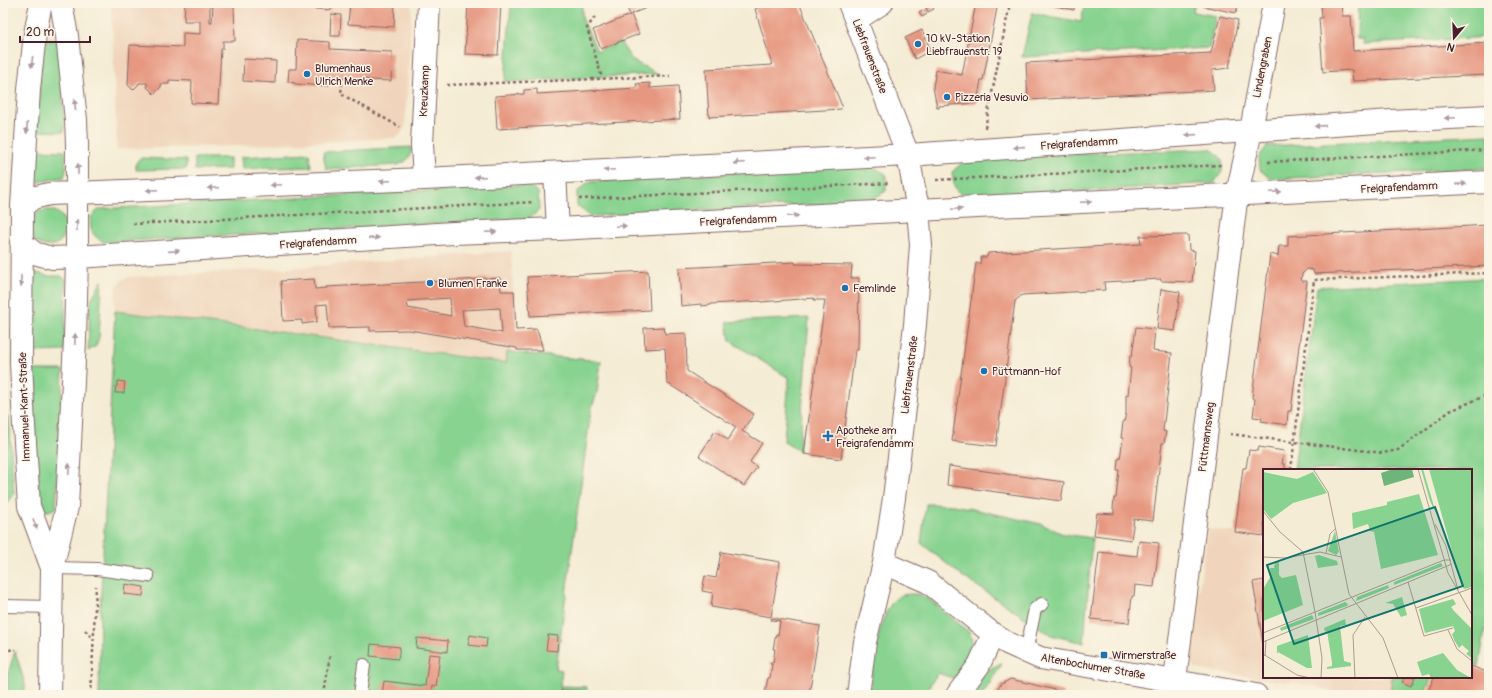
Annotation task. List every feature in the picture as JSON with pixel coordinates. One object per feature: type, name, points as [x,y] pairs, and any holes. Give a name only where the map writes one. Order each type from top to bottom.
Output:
[{"type":"street","name":"Immanuel-Kant-Straße","points":[[41,3],[35,34],[29,89],[22,207],[21,363],[29,506],[52,568]]},
{"type":"street","name":"Immanuel-Kant-Straße","points":[[50,695],[52,568],[67,508],[75,347],[77,258],[78,194],[76,120],[68,36],[61,3]]},
{"type":"street","name":"Kreuzkamp","points":[[424,179],[422,144],[428,3]]},
{"type":"street","points":[[852,12],[882,3]]},
{"type":"street","name":"Lindengraben","points":[[1250,131],[1274,3]]},
{"type":"street","name":"Liebfrauenstraße","points":[[852,12],[908,155]]},
{"type":"street","name":"Freigrafendamm","points":[[78,194],[555,173],[908,155],[1489,116]]},
{"type":"street","points":[[1237,194],[1250,131]]},
{"type":"street","points":[[908,155],[918,210]]},
{"type":"street","points":[[555,173],[558,229]]},
{"type":"street","name":"Freigrafendamm","points":[[77,258],[452,233],[558,229],[1489,182]]},
{"type":"street","points":[[22,207],[33,198],[49,194],[78,194]]},
{"type":"street","name":"Püttmannsweg","points":[[1175,688],[1237,194]]},
{"type":"street","name":"Liebfrauenstraße","points":[[884,563],[915,325],[921,245],[918,210]]},
{"type":"street","points":[[21,242],[34,253],[52,258],[77,258]]},
{"type":"street","points":[[858,695],[865,642],[884,563]]},
{"type":"street","name":"Altenbochumer Straße","points":[[884,563],[928,582],[993,634],[1007,643],[1040,658],[1175,688],[1256,695]]},
{"type":"street","points":[[957,695],[979,665],[993,634]]},
{"type":"lane","points":[[52,568],[97,569],[148,576]]},
{"type":"lane","points":[[1026,652],[1035,609],[1042,604]]},
{"type":"lane","points":[[3,606],[52,607]]},
{"type":"lane","points":[[360,695],[364,665]]},
{"type":"path","points":[[980,150],[1010,3]]},
{"type":"path","points":[[596,17],[587,28],[602,78]]},
{"type":"path","points":[[424,86],[670,76]]},
{"type":"path","points":[[342,84],[341,94],[401,128]]},
{"type":"path","points":[[133,224],[1489,150]]},
{"type":"path","points":[[1291,469],[1296,442],[1314,280],[1489,273]]},
{"type":"path","points":[[1255,437],[1382,453],[1398,450],[1450,411],[1489,394]]},
{"type":"path","points":[[92,695],[97,569]]},
{"type":"path","points":[[85,630],[94,640]]},
{"type":"path","points":[[3,652],[16,649]]},
{"type":"path","points":[[324,695],[330,654]]},
{"type":"shaded area","points":[[111,3],[412,3],[405,127],[401,134],[395,138],[235,146],[117,149]]},
{"type":"shaded area","points":[[511,251],[517,353],[507,352],[506,363],[115,311],[115,294],[117,286],[122,280],[129,277],[278,269]]},
{"type":"shaded area","points":[[1208,529],[1263,536],[1263,678],[1391,678],[1390,695],[1339,695],[1315,686],[1202,670],[1195,668],[1189,655]]},
{"type":"green space","points":[[511,3],[582,3],[582,18],[597,51],[620,42],[633,61],[659,74],[505,82]]},
{"type":"green space","points":[[1085,3],[1195,3],[1193,12],[1216,16],[1209,48],[1022,57],[1032,13],[1081,22]]},
{"type":"green space","points":[[1358,3],[1489,3],[1489,37],[1363,44],[1362,39],[1357,39]]},
{"type":"green space","points":[[48,40],[55,40],[61,48],[64,132],[37,131],[42,48]]},
{"type":"green space","points":[[1489,135],[1489,168],[1271,179],[1260,170],[1259,157],[1267,146]]},
{"type":"green space","points":[[412,147],[408,159],[397,165],[326,169],[323,152]]},
{"type":"green space","points":[[1212,149],[1222,159],[1222,172],[1214,183],[973,198],[962,195],[956,190],[952,172],[962,163],[972,158]]},
{"type":"green space","points":[[35,150],[65,151],[66,171],[64,177],[38,182],[34,178]]},
{"type":"green space","points":[[309,153],[311,167],[242,169],[241,157]]},
{"type":"green space","points":[[142,158],[186,160],[186,169],[136,170],[137,162]]},
{"type":"green space","points":[[195,158],[230,158],[230,169],[195,170]]},
{"type":"green space","points":[[868,164],[886,174],[886,191],[868,202],[590,216],[577,206],[577,192],[589,182]]},
{"type":"green space","points":[[527,185],[538,192],[539,210],[529,219],[104,242],[94,235],[90,226],[91,217],[99,209]]},
{"type":"green space","points":[[48,210],[58,213],[63,218],[66,228],[63,238],[58,243],[48,246],[38,243],[33,238],[30,228],[33,218],[38,213]]},
{"type":"green space","points":[[34,272],[47,276],[61,276],[66,280],[64,351],[31,352],[31,273]]},
{"type":"green space","points":[[1489,278],[1489,606],[1479,666],[1472,664],[1472,469],[1294,469],[1317,287]]},
{"type":"green space","points":[[102,281],[99,337],[96,346],[88,351],[90,305],[93,296]]},
{"type":"green space","points":[[115,311],[506,363],[507,352],[601,361],[597,393],[591,410],[556,669],[562,670],[560,686],[587,687],[586,695],[99,695],[100,613]]},
{"type":"green space","points":[[809,318],[799,451],[784,442],[789,378],[730,341],[727,322]]},
{"type":"green space","points":[[31,370],[63,370],[56,508],[49,511],[45,511],[39,504]]},
{"type":"green space","points":[[3,417],[9,417],[14,495],[3,507]]},
{"type":"green space","points":[[926,504],[954,505],[1041,524],[1063,534],[1092,538],[1084,643],[1051,635],[962,576],[921,543]]},
{"type":"green space","points":[[918,594],[928,598],[970,633],[973,645],[958,680],[938,673],[923,695],[869,695],[878,640],[887,611],[894,601],[902,595]]},
{"type":"green space","points":[[15,651],[25,684],[25,695],[7,695],[7,677]]},
{"type":"green space","points":[[1002,664],[982,695],[970,695],[986,672],[991,668]]},
{"type":"green space","points":[[1392,678],[1432,678],[1424,695],[1390,694]]},
{"type":"building","points":[[185,3],[210,3],[210,22],[212,22],[213,3],[234,3],[235,41],[223,41],[223,49],[221,49],[218,104],[191,103],[192,81],[169,80],[169,84],[161,84],[161,87],[154,94],[147,87],[147,83],[139,83],[133,90],[128,85],[130,45],[183,47],[183,33],[200,34],[200,21],[184,21]]},
{"type":"building","points":[[303,3],[331,3],[331,10],[303,8]]},
{"type":"building","points":[[350,3],[395,3],[394,27],[348,24]]},
{"type":"building","points":[[468,3],[501,3],[498,55],[465,54]]},
{"type":"building","points":[[625,3],[647,3],[649,7],[631,14],[639,34],[601,49],[593,30],[630,15]]},
{"type":"building","points":[[770,3],[799,3],[842,106],[841,109],[709,117],[706,69],[772,65],[755,9]]},
{"type":"building","points":[[976,3],[998,3],[977,103],[939,106],[939,108],[937,108],[933,87],[936,70],[962,75]]},
{"type":"building","points":[[1042,3],[1075,3],[1074,10]]},
{"type":"building","points":[[1204,3],[1238,3],[1236,13],[1203,6]]},
{"type":"building","points":[[1321,3],[1341,3],[1342,16],[1351,16],[1353,51],[1489,43],[1489,75],[1353,81],[1352,70],[1323,72],[1319,18],[1322,18]]},
{"type":"building","points":[[931,5],[934,9],[928,12],[926,8]]},
{"type":"building","points":[[924,10],[927,14],[922,17],[919,13]]},
{"type":"building","points":[[331,14],[341,15],[340,36],[330,36]]},
{"type":"building","points":[[1220,16],[1238,20],[1229,68],[1212,70],[1214,90],[1028,100],[1026,63],[1211,53]]},
{"type":"building","name":"10 kV-Station Liebfrauenstr. 19","points":[[922,30],[931,50],[915,59],[905,38]]},
{"type":"building","points":[[297,40],[330,42],[330,49],[392,52],[391,81],[329,78],[328,86],[295,84],[288,82],[289,69],[296,69]]},
{"type":"building","points":[[244,59],[276,61],[275,83],[243,81]]},
{"type":"building","points":[[650,83],[650,88],[678,86],[680,119],[497,129],[495,96],[524,94],[524,90],[537,89],[537,94],[637,88],[636,84]]},
{"type":"building","points":[[1489,225],[1489,266],[1314,274],[1313,270],[1307,269],[1302,274],[1301,281],[1307,281],[1291,411],[1288,411],[1287,425],[1261,421],[1262,418],[1253,417],[1255,399],[1252,398],[1270,254],[1278,256],[1279,246],[1288,246],[1288,236]]},
{"type":"building","name":"Püttmann-Hof","points":[[1188,235],[1189,250],[1195,251],[1192,282],[1161,281],[1161,279],[1104,282],[1105,290],[1022,295],[1015,301],[996,446],[952,441],[976,263],[980,264],[981,257],[987,257],[988,253],[1141,244],[1140,236]]},
{"type":"building","points":[[795,262],[795,264],[852,265],[851,278],[859,278],[858,350],[855,350],[841,459],[804,454],[825,300],[814,300],[814,298],[711,304],[701,306],[701,304],[681,306],[679,268]]},
{"type":"building","points":[[648,271],[650,310],[530,316],[527,277]]},
{"type":"building","points":[[500,278],[501,291],[514,291],[516,330],[537,329],[543,350],[517,350],[517,348],[409,330],[370,331],[370,327],[329,328],[327,304],[316,305],[317,322],[302,324],[302,320],[283,321],[281,281],[314,279],[315,289],[327,288],[326,287]],"holes":[[[450,298],[451,316],[408,308],[407,301]],[[500,308],[502,333],[464,326],[462,310]]]},
{"type":"building","points":[[1161,289],[1180,292],[1175,331],[1157,329]]},
{"type":"building","points":[[664,327],[665,334],[686,333],[687,371],[754,414],[742,431],[762,443],[750,462],[757,467],[744,486],[699,456],[715,431],[728,440],[736,427],[667,383],[665,348],[645,349],[644,328]]},
{"type":"building","points":[[1136,327],[1155,329],[1153,351],[1172,353],[1163,431],[1166,432],[1164,443],[1162,443],[1153,521],[1134,519],[1131,540],[1094,535],[1097,513],[1114,514],[1114,498],[1116,498],[1119,470],[1117,470],[1118,459],[1120,459],[1123,438],[1121,438],[1126,413],[1126,395],[1128,395],[1131,368],[1129,367],[1130,356],[1132,356]]},
{"type":"building","points":[[118,381],[125,382],[124,393],[115,393]]},
{"type":"building","points":[[1259,447],[1284,451],[1282,464],[1285,464],[1285,469],[1263,469],[1263,536],[1235,532],[1243,468],[1246,468],[1249,450],[1258,451]]},
{"type":"building","points":[[949,466],[1064,482],[1061,501],[947,485]]},
{"type":"building","points":[[1139,541],[1159,543],[1154,587],[1135,585],[1134,596],[1132,596],[1129,623],[1091,619],[1099,552],[1137,556]]},
{"type":"building","points":[[721,552],[780,562],[771,617],[711,607],[713,593],[702,591],[705,576],[716,578]]},
{"type":"building","points":[[1263,580],[1263,643],[1253,582]]},
{"type":"building","points":[[125,584],[144,587],[143,596],[124,594]]},
{"type":"building","points":[[772,618],[820,626],[809,695],[767,695],[765,692],[768,678],[770,678],[772,664],[770,664],[771,662],[773,663],[775,649],[773,649],[776,634],[778,635],[780,621],[771,620]]},
{"type":"building","points":[[470,635],[487,638],[486,647],[468,645]]},
{"type":"building","points":[[548,635],[558,636],[557,651],[546,650]]},
{"type":"building","points":[[417,638],[448,641],[447,652],[416,648]]},
{"type":"building","points":[[371,644],[400,647],[398,659],[370,656]]},
{"type":"building","points":[[429,654],[440,655],[436,687],[432,686],[431,695],[382,695],[384,681],[425,686]]},
{"type":"building","points":[[1472,666],[1489,673],[1489,695],[1435,695],[1428,692],[1434,678],[1472,678]]},
{"type":"building","points":[[1404,678],[1415,678],[1411,686],[1402,682]]},
{"type":"building","points":[[1011,679],[1063,692],[1062,695],[994,695],[1001,684]]},
{"type":"building","points":[[561,690],[582,691],[581,695],[560,695]]},
{"type":"place","name":"10 kV-Station Liebfrauenstr. 19","points":[[918,44]]},
{"type":"place","name":"Blumenhaus Ulrich Menke","points":[[307,74]]},
{"type":"place","name":"Pizzeria Vesuvio","points":[[947,97]]},
{"type":"place","name":"Blumen Franke","points":[[430,283]]},
{"type":"place","name":"Femlinde","points":[[845,288]]},
{"type":"place","name":"Püttmann-Hof","points":[[984,371]]},
{"type":"place","name":"Apotheke am Freigrafendamm","points":[[828,436]]},
{"type":"place","name":"Wirmerstraße","points":[[1104,655]]}]
